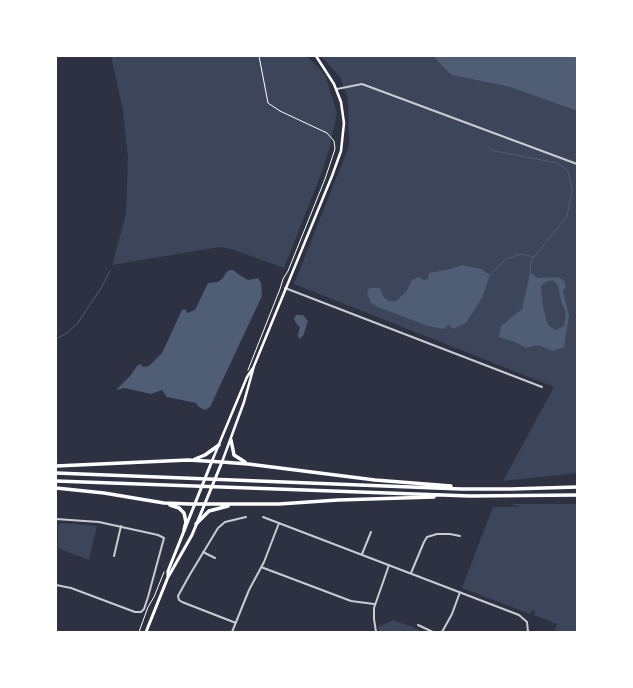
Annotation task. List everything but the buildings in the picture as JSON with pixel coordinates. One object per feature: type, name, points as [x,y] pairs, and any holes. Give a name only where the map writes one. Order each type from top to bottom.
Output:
[{"type":"highway","points":[[231,440],[234,455],[248,464]]},
{"type":"highway","points":[[188,460],[205,455],[219,445]]},
{"type":"highway","points":[[56,466],[188,460],[248,464],[368,479],[486,489]]},
{"type":"highway","points":[[56,473],[486,489],[577,487]]},
{"type":"highway","points":[[56,481],[470,496]]},
{"type":"highway","points":[[56,488],[104,493],[164,502],[233,505],[470,496],[577,495]]},
{"type":"highway","points":[[164,502],[179,508],[184,513],[186,522],[184,530]]},
{"type":"highway","points":[[196,524],[209,511],[233,505]]},
{"type":"main road","points":[[168,577],[168,571],[184,530],[247,377],[254,366],[335,170],[341,151],[344,132],[341,102],[337,89],[327,70],[316,56]]},
{"type":"main road","points":[[146,632],[168,577],[184,549],[208,497],[231,440],[250,385],[254,366]]},
{"type":"street","points":[[337,89],[362,84],[577,164]]},
{"type":"street","points":[[286,288],[542,387]]},
{"type":"street","points":[[236,623],[184,603],[179,600],[179,593],[220,525],[246,517]]},
{"type":"street","points":[[264,517],[519,615],[527,622],[528,632]]},
{"type":"street","points":[[56,519],[92,520],[162,536],[164,538],[148,597],[144,609],[141,612],[135,612],[71,588],[56,585]]},
{"type":"street","points":[[232,632],[250,586],[261,567],[279,523]]},
{"type":"street","points":[[114,556],[121,526]]},
{"type":"street","points":[[362,554],[371,532]]},
{"type":"street","points":[[411,573],[428,536],[450,534],[460,536]]},
{"type":"street","points":[[203,552],[215,558]]},
{"type":"street","points":[[376,632],[373,615],[374,604],[389,565]]},
{"type":"street","points":[[261,567],[351,601],[374,604]]},
{"type":"street","points":[[442,632],[452,614],[460,592]]},
{"type":"street","points":[[418,625],[433,632]]},
{"type":"path","points":[[246,374],[283,279],[288,271],[321,190],[335,149],[334,141],[327,133],[268,103],[259,56]]},
{"type":"path","points":[[139,632],[148,607],[166,569]]},
{"type":"shaded area","points":[[111,56],[307,56],[325,75],[337,113],[329,150],[323,169],[284,268],[231,249],[220,247],[112,265],[126,214],[128,158],[123,111]]},
{"type":"shaded area","points":[[321,56],[433,56],[451,75],[510,87],[577,111],[577,473],[503,481],[554,387],[294,284],[349,146],[348,99],[340,77]]},
{"type":"shaded area","points":[[433,56],[577,56],[577,111],[510,87],[451,75]]},
{"type":"shaded area","points":[[462,265],[481,269],[490,275],[482,298],[466,323],[453,329],[449,325],[443,329],[428,326],[378,307],[371,303],[367,294],[369,288],[380,288],[383,296],[388,301],[396,301],[406,292],[412,280],[418,277],[424,280],[428,279],[429,273],[451,269]]},
{"type":"shaded area","points":[[229,270],[233,270],[248,280],[258,278],[261,283],[262,296],[210,407],[205,410],[199,407],[196,403],[167,397],[162,390],[151,394],[124,388],[117,390],[137,366],[141,364],[143,367],[149,366],[162,353],[182,310],[185,309],[187,313],[195,310],[208,283],[218,282]]},
{"type":"shaded area","points":[[530,273],[538,278],[558,277],[563,280],[566,286],[563,292],[569,316],[564,347],[553,351],[538,345],[526,348],[515,342],[499,337],[501,326],[522,309]],"holes":[[[553,280],[558,285],[561,301],[566,313],[564,326],[556,330],[548,325],[543,307],[541,286],[546,282]]]},
{"type":"shaded area","points":[[296,315],[303,315],[308,321],[303,336],[299,339],[298,335],[300,327],[294,319]]},
{"type":"shaded area","points":[[511,504],[577,504],[577,632],[554,632],[557,624],[534,615],[535,611],[532,610],[530,614],[462,588],[493,507],[520,507]]},
{"type":"shaded area","points":[[61,523],[97,526],[89,560],[58,548],[58,525]]},
{"type":"shaded area","points":[[393,620],[415,629],[419,629],[419,631],[379,632],[378,627]]},
{"type":"waterway","points":[[490,150],[557,163],[568,171],[572,191],[567,216],[531,261],[530,273]]},
{"type":"waterway","points":[[490,275],[506,259],[521,254],[534,257]]},
{"type":"waterway","points":[[56,339],[67,333],[77,324],[101,288],[110,271]]}]
